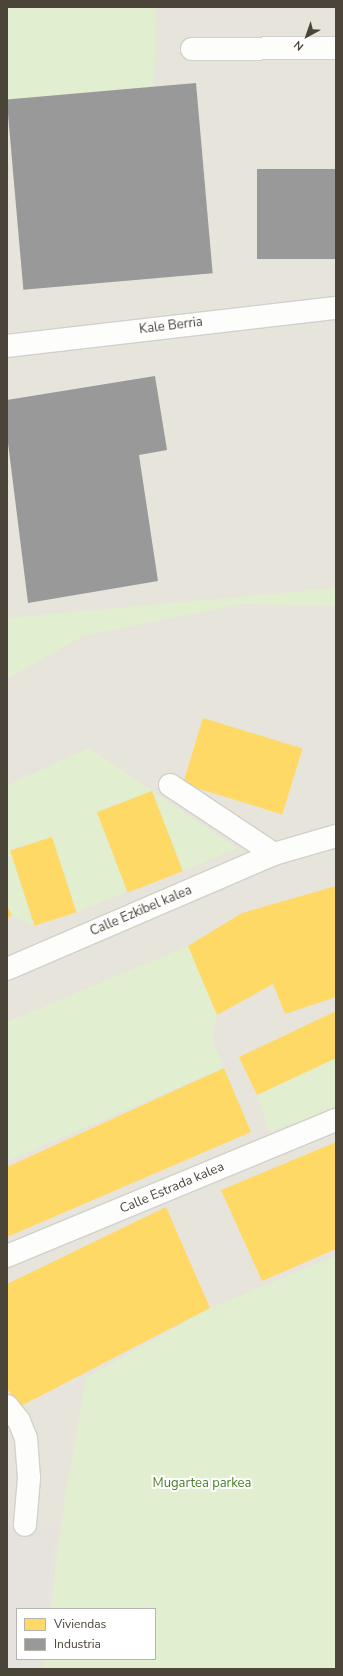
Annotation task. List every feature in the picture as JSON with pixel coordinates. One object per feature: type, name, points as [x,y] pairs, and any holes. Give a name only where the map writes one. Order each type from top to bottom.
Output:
[{"type":"street","points":[[192,49],[336,48]]},
{"type":"street","name":"Kale Berria","points":[[7,346],[336,308]]},
{"type":"street","points":[[170,785],[274,854]]},
{"type":"street","name":"Calle Ezkibel kalea","points":[[7,969],[274,854],[336,836]]},
{"type":"street","name":"Calle Estrada kalea","points":[[7,1256],[336,1120]]},
{"type":"street","points":[[7,1406],[19,1421],[16,1435],[29,1478],[25,1526]]},
{"type":"shaded area","points":[[7,7],[336,7],[336,1669],[7,1669]]},
{"type":"shaded area","points":[[7,1523],[55,1529],[45,1608],[16,1608],[16,1660],[40,1660],[38,1669],[7,1669]]},
{"type":"green space","points":[[7,7],[156,7],[154,86],[7,101]]},
{"type":"green space","points":[[336,588],[336,606],[241,604],[83,636],[7,679],[7,618]]},
{"type":"green space","points":[[89,748],[237,848],[183,871],[152,791],[98,811],[128,891],[77,912],[52,837],[10,850],[34,926],[12,916],[7,905],[7,785]]},
{"type":"green space","points":[[188,946],[217,1015],[212,1040],[224,1068],[7,1161],[7,1022]]},
{"type":"green space","points":[[336,1058],[336,1108],[269,1132],[257,1095]]},
{"type":"green space","name":"Mugartea parkea","points":[[336,1256],[336,1669],[42,1669],[44,1660],[156,1660],[156,1608],[50,1608],[65,1495],[86,1378],[210,1308]]},
{"type":"building: Viviendas","points":[[203,718],[302,748],[282,814],[183,784]]},
{"type":"building: Viviendas","points":[[152,791],[183,871],[128,892],[97,812]]},
{"type":"building: Viviendas","points":[[52,837],[76,912],[35,926],[10,851]]},
{"type":"building: Viviendas","points":[[336,886],[336,997],[285,1014],[273,984],[217,1015],[188,946],[242,913]]},
{"type":"building: Viviendas","points":[[7,905],[12,916],[7,918]]},
{"type":"building: Viviendas","points":[[336,1011],[336,1058],[257,1095],[239,1057]]},
{"type":"building: Viviendas","points":[[224,1068],[251,1132],[7,1237],[7,1167]]},
{"type":"building: Viviendas","points":[[336,1142],[336,1249],[262,1281],[221,1190]]},
{"type":"building: Viviendas","points":[[166,1207],[210,1308],[19,1407],[7,1388],[7,1284]]},
{"type":"building: Industria","points":[[196,83],[213,273],[23,290],[7,100]]},
{"type":"building: Industria","points":[[257,169],[336,169],[336,259],[257,259]]},
{"type":"building: Industria","points":[[155,376],[167,450],[139,455],[158,581],[28,603],[7,435],[7,400]]}]
